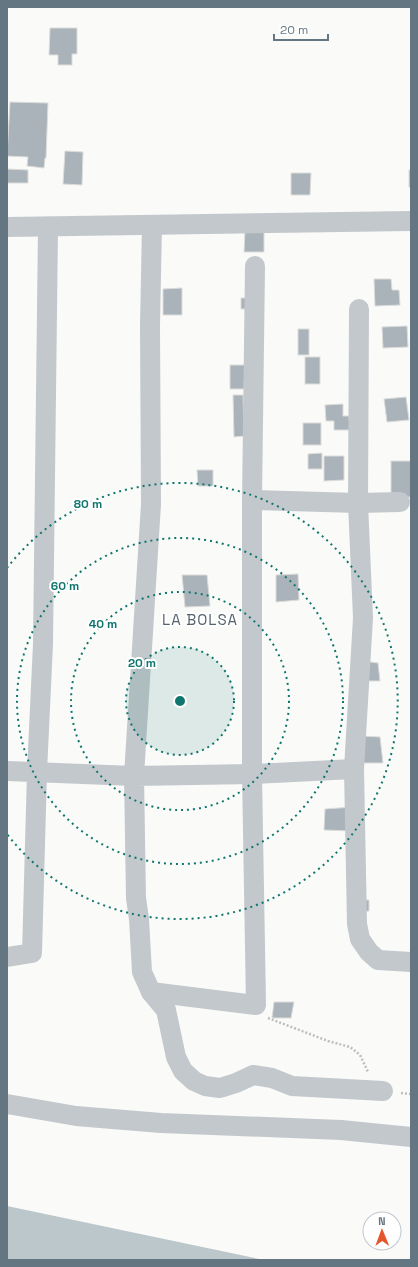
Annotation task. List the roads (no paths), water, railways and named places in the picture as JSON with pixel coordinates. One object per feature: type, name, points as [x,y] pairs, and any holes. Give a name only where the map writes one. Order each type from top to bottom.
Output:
[{"type":"street","points":[[7,227],[411,221]]},
{"type":"street","points":[[152,225],[150,326],[151,504],[134,776],[136,898],[139,919],[142,972],[151,992],[166,1010],[176,1057],[183,1071],[194,1081],[206,1086],[220,1088],[236,1083],[253,1075],[272,1078],[292,1086],[383,1091]]},
{"type":"street","points":[[7,957],[32,953],[37,772],[44,637],[48,226]]},
{"type":"street","points":[[151,992],[256,1005],[252,774],[252,500],[256,266]]},
{"type":"street","points":[[359,309],[358,503],[363,618],[354,769],[357,924],[360,939],[369,952],[378,960],[411,962]]},
{"type":"street","points":[[252,500],[358,503],[400,502]]},
{"type":"street","points":[[7,771],[134,776],[252,774],[354,769]]},
{"type":"street","points":[[7,1104],[76,1116],[161,1122],[341,1130],[411,1137]]},
{"type":"district","name":"LA BOLSA","points":[[200,619]]}]
